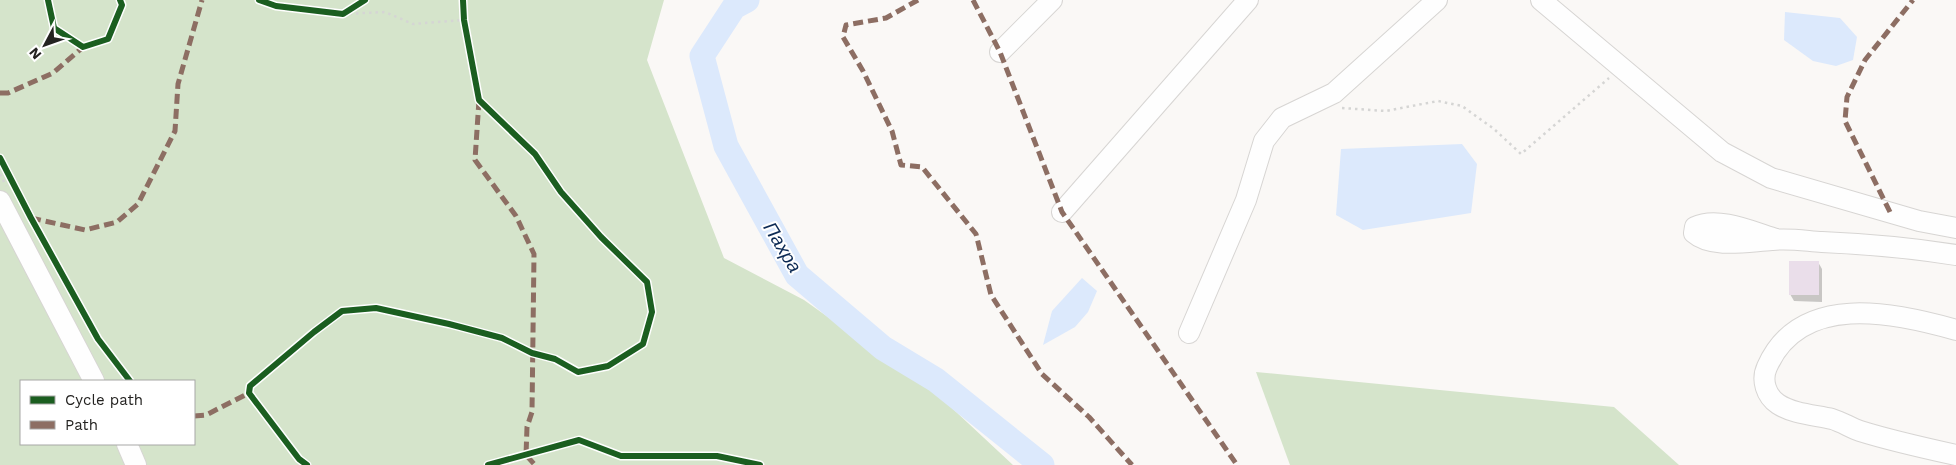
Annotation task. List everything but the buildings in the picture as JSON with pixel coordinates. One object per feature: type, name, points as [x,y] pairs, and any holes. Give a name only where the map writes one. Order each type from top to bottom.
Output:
[{"type":"street","points":[[1000,52],[1052,0]]},
{"type":"street","points":[[1062,212],[1248,0]]},
{"type":"street","points":[[1189,334],[1246,200],[1264,141],[1282,118],[1334,93],[1437,0]]},
{"type":"street","points":[[1541,0],[1722,152],[1772,178],[1919,221],[1956,228]]},
{"type":"street","points":[[0,201],[93,380]]},
{"type":"street","points":[[1776,239],[1878,245],[1956,255]]},
{"type":"street","points":[[1956,330],[1882,314],[1826,317],[1807,323],[1795,330],[1777,350],[1764,374],[1765,388],[1777,403],[1797,412],[1834,420],[1866,433],[1910,445],[1956,455]]},
{"type":"street","points":[[127,445],[136,465]]},
{"type":"path","points":[[343,14],[358,5]]},
{"type":"path","points":[[334,13],[385,12],[413,24],[464,17],[466,29]]},
{"type":"path","points":[[1338,108],[1386,111],[1438,101],[1462,106],[1494,129],[1521,154],[1621,68]]},
{"type":"path","points":[[4,166],[13,183]]},
{"type":"green space","points":[[0,0],[664,0],[647,60],[724,258],[804,300],[939,396],[1013,465],[0,465]]},
{"type":"green space","points":[[1256,372],[1614,407],[1679,465],[1290,465]]},
{"type":"water","points":[[1785,12],[1840,18],[1857,37],[1853,60],[1836,66],[1813,61],[1784,40]]},
{"type":"water","points":[[1462,144],[1477,164],[1471,213],[1363,230],[1336,215],[1341,149]]},
{"type":"water","points":[[1082,278],[1097,291],[1088,312],[1075,327],[1043,345],[1052,311]]},
{"type":"waterway","name":"Пахра","points":[[747,0],[734,7],[702,56],[726,146],[797,275],[883,348],[936,380],[1042,465]]},
{"type":"marked path","points":[[31,218],[85,230],[117,222],[138,204],[175,131],[178,84],[202,0]]},
{"type":"marked path","points":[[918,0],[886,18],[846,25],[843,37],[863,71],[892,131],[901,165],[922,167],[976,234],[991,295],[1042,374],[1089,417],[1132,465]]},
{"type":"marked path","points":[[973,0],[1000,52],[1062,212],[1237,465]]},
{"type":"marked path","points":[[1890,212],[1845,121],[1847,97],[1865,60],[1913,0]]},
{"type":"marked path","points":[[0,93],[8,93],[53,73],[83,47]]},
{"type":"marked path","points":[[479,100],[475,160],[516,216],[534,254],[532,412],[527,427],[526,455],[535,465]]},
{"type":"marked path","points":[[195,416],[206,415],[249,393]]},
{"type":"cycle path","points":[[48,0],[54,28],[83,47],[108,39],[122,5],[120,0]]},
{"type":"cycle path","points":[[259,0],[276,6],[343,14],[365,0]]},
{"type":"cycle path","points":[[307,465],[299,459],[249,393],[250,386],[342,311],[376,308],[449,324],[502,338],[532,353],[555,359],[578,372],[608,366],[643,344],[652,312],[647,282],[601,237],[561,192],[535,154],[479,100],[464,20],[463,0]]},
{"type":"cycle path","points":[[0,158],[98,339],[129,380]]},
{"type":"cycle path","points":[[488,465],[579,440],[621,456],[717,456],[760,465]]}]
